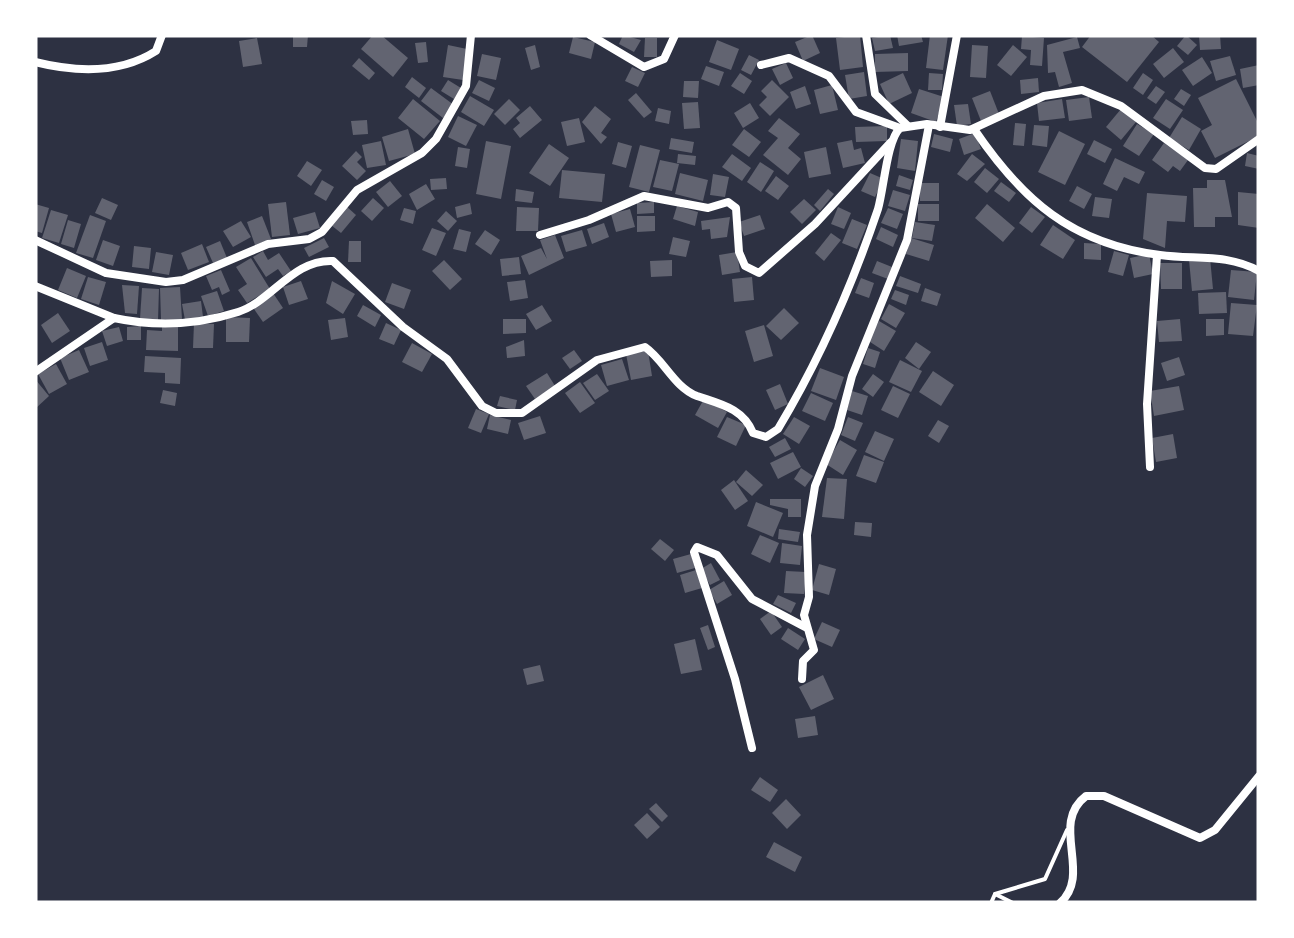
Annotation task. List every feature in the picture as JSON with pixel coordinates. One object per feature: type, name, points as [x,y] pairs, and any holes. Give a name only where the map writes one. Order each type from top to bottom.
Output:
[{"type":"street","points":[[35,62],[76,70],[114,67],[156,51],[162,35]]},
{"type":"street","points":[[35,240],[106,272],[166,282],[184,280],[268,244],[309,239],[322,232],[357,190],[422,153],[436,139],[466,86],[472,35]]},
{"type":"street","points":[[594,36],[644,67],[664,59],[675,35]]},
{"type":"street","points":[[866,35],[875,94],[904,127]]},
{"type":"street","points":[[940,127],[957,35]]},
{"type":"street","points":[[761,65],[790,58],[829,76],[856,112],[904,127],[929,124],[974,129],[1044,96],[1082,90],[1121,106],[1205,168],[1216,169],[1259,139]]},
{"type":"street","points":[[802,679],[803,661],[814,650],[805,627],[814,486],[838,430],[852,376],[907,240],[929,124]]},
{"type":"street","points":[[540,235],[589,220],[644,196],[708,208],[728,202],[736,208],[738,252],[744,266],[758,273],[815,224],[904,127]]},
{"type":"street","points":[[974,129],[1024,193],[1070,230],[1157,255],[1221,257],[1259,270]]},
{"type":"street","points":[[35,286],[114,318],[156,326],[238,312],[290,276],[317,263],[333,262],[402,327],[454,366],[482,406],[496,413],[522,413],[597,360],[646,346],[684,388],[698,396],[714,398],[746,419],[753,434],[766,437],[778,428],[832,331],[884,189],[891,142]]},
{"type":"street","points":[[1150,467],[1147,404],[1157,255]]},
{"type":"street","points":[[35,372],[114,318]]},
{"type":"street","points":[[752,748],[736,679],[694,552],[697,547],[717,556],[752,599],[805,627]]},
{"type":"street","points":[[1060,903],[1072,889],[1074,877],[1069,821],[1086,796],[1104,796],[1200,838],[1215,830],[1259,776]]},
{"type":"lane","points":[[995,894],[1045,880],[1069,821]]},
{"type":"lane","points":[[992,903],[995,894]]},
{"type":"lane","points":[[995,894],[1013,903]]},
{"type":"building","points":[[293,35],[308,35],[307,47],[293,47]]},
{"type":"building","points":[[373,35],[381,35],[408,58],[393,77],[361,49]]},
{"type":"building","points":[[623,35],[641,40],[634,52],[619,44]]},
{"type":"building","points":[[812,35],[820,53],[803,61],[795,42]]},
{"type":"building","points":[[860,35],[863,67],[840,70],[836,38]]},
{"type":"building","points":[[890,35],[893,48],[875,51],[872,38]]},
{"type":"building","points":[[897,35],[921,35],[923,42],[899,46]]},
{"type":"building","points":[[930,35],[948,35],[943,70],[926,68]]},
{"type":"building","points":[[1091,35],[1151,35],[1159,42],[1127,82],[1082,47]]},
{"type":"building","points":[[1186,35],[1197,45],[1188,55],[1177,46]]},
{"type":"building","points":[[1199,35],[1220,35],[1221,49],[1200,50]]},
{"type":"building","points":[[1022,36],[1044,38],[1042,66],[1030,65],[1031,50],[1021,49]]},
{"type":"building","points":[[573,37],[595,42],[591,59],[569,53]]},
{"type":"building","points":[[1077,37],[1080,48],[1063,52],[1072,83],[1059,87],[1055,72],[1048,73],[1047,45]]},
{"type":"building","points":[[257,38],[262,64],[243,67],[239,41]]},
{"type":"building","points":[[645,38],[657,38],[657,57],[644,57]]},
{"type":"building","points":[[717,40],[739,49],[731,70],[709,62]]},
{"type":"building","points":[[426,42],[428,62],[418,63],[415,43]]},
{"type":"building","points":[[448,45],[467,49],[463,80],[443,77]]},
{"type":"building","points":[[535,45],[540,67],[531,70],[525,48]]},
{"type":"building","points":[[972,45],[988,46],[986,78],[970,77]]},
{"type":"building","points":[[1013,45],[1027,57],[1011,76],[997,65]]},
{"type":"building","points":[[1173,48],[1184,62],[1164,78],[1153,64]]},
{"type":"building","points":[[908,53],[908,71],[875,72],[875,54]]},
{"type":"building","points":[[482,54],[501,58],[496,80],[477,76]]},
{"type":"building","points":[[749,55],[759,60],[751,75],[741,70]]},
{"type":"building","points":[[1230,56],[1236,75],[1216,81],[1210,61]]},
{"type":"building","points":[[1202,57],[1212,73],[1193,86],[1182,70]]},
{"type":"building","points":[[359,58],[375,73],[369,80],[352,66]]},
{"type":"building","points":[[786,63],[793,78],[780,85],[772,69]]},
{"type":"building","points":[[1259,65],[1259,85],[1243,88],[1240,69]]},
{"type":"building","points":[[706,66],[724,72],[719,86],[701,79]]},
{"type":"building","points":[[632,67],[645,73],[638,87],[625,81]]},
{"type":"building","points":[[864,72],[867,96],[849,99],[845,75]]},
{"type":"building","points":[[740,73],[752,81],[744,94],[731,86]]},
{"type":"building","points":[[903,73],[912,93],[889,104],[880,84]]},
{"type":"building","points":[[929,73],[943,74],[942,90],[928,90]]},
{"type":"building","points":[[1143,73],[1153,80],[1143,95],[1133,88]]},
{"type":"building","points":[[412,77],[426,88],[419,98],[405,87]]},
{"type":"building","points":[[1038,78],[1039,92],[1021,94],[1020,80]]},
{"type":"building","points":[[1236,79],[1259,125],[1259,136],[1215,158],[1201,131],[1212,125],[1198,98]]},
{"type":"building","points":[[448,80],[461,88],[454,99],[441,91]]},
{"type":"building","points":[[479,80],[495,88],[489,101],[472,93]]},
{"type":"building","points":[[772,80],[789,97],[770,116],[759,105],[767,97],[761,91]]},
{"type":"building","points":[[684,81],[699,81],[698,98],[683,97]]},
{"type":"building","points":[[832,85],[838,110],[820,114],[814,90]]},
{"type":"building","points":[[805,86],[811,104],[796,109],[790,92]]},
{"type":"building","points":[[1156,86],[1165,92],[1156,104],[1147,98]]},
{"type":"building","points":[[431,88],[454,105],[443,118],[421,101]]},
{"type":"building","points":[[919,89],[944,97],[936,122],[911,113]]},
{"type":"building","points":[[1181,89],[1191,95],[1184,106],[1174,99]]},
{"type":"building","points":[[990,91],[999,114],[981,121],[972,98]]},
{"type":"building","points":[[636,93],[652,112],[644,118],[628,100]]},
{"type":"building","points":[[470,96],[494,110],[484,126],[461,112]]},
{"type":"building","points":[[1089,97],[1092,118],[1069,121],[1066,100]]},
{"type":"building","points":[[413,99],[440,121],[424,139],[398,118]]},
{"type":"building","points":[[509,99],[520,110],[505,125],[494,114]]},
{"type":"building","points":[[1062,99],[1065,118],[1039,121],[1037,103]]},
{"type":"building","points":[[1166,99],[1183,110],[1170,129],[1153,118]]},
{"type":"building","points":[[698,102],[700,128],[684,129],[682,103]]},
{"type":"building","points":[[750,103],[759,118],[743,128],[734,113]]},
{"type":"building","points":[[968,104],[971,124],[957,126],[954,105]]},
{"type":"building","points":[[530,106],[542,120],[520,138],[513,129],[520,123],[516,118]]},
{"type":"building","points":[[595,106],[611,119],[601,133],[607,137],[601,144],[582,122]]},
{"type":"building","points":[[658,108],[671,111],[669,124],[655,121]]},
{"type":"building","points":[[1121,109],[1136,122],[1121,140],[1106,127]]},
{"type":"building","points":[[458,116],[477,125],[466,146],[448,137]]},
{"type":"building","points":[[1182,117],[1201,129],[1189,150],[1169,138]]},
{"type":"building","points":[[579,118],[585,142],[567,146],[561,122]]},
{"type":"building","points":[[779,118],[800,134],[788,148],[801,159],[788,175],[763,155],[778,138],[768,131]]},
{"type":"building","points":[[367,120],[368,134],[353,135],[351,121]]},
{"type":"building","points":[[1015,123],[1026,124],[1024,146],[1013,145]]},
{"type":"building","points":[[1137,124],[1154,134],[1139,156],[1123,146]]},
{"type":"building","points":[[1034,125],[1049,126],[1047,147],[1032,145]]},
{"type":"building","points":[[887,126],[887,141],[856,142],[855,127]]},
{"type":"building","points":[[408,129],[415,154],[389,161],[382,137]]},
{"type":"building","points":[[744,129],[761,142],[749,157],[732,145]]},
{"type":"building","points":[[1059,131],[1085,144],[1065,185],[1038,172]]},
{"type":"building","points":[[975,133],[981,149],[964,155],[959,139]]},
{"type":"building","points":[[934,134],[953,139],[950,152],[931,147]]},
{"type":"building","points":[[671,138],[694,142],[692,153],[669,149]]},
{"type":"building","points":[[901,139],[918,141],[915,171],[897,168]]},
{"type":"building","points":[[852,140],[854,150],[861,148],[865,163],[843,168],[837,143]]},
{"type":"building","points":[[1094,140],[1112,149],[1105,163],[1087,154]]},
{"type":"building","points":[[381,141],[386,165],[367,168],[362,145]]},
{"type":"building","points":[[486,141],[511,146],[501,199],[476,194]]},
{"type":"building","points":[[618,142],[632,146],[626,168],[612,164]]},
{"type":"building","points":[[1164,143],[1188,160],[1180,171],[1173,166],[1168,172],[1152,160]]},
{"type":"building","points":[[549,144],[569,158],[550,186],[529,173]]},
{"type":"building","points":[[640,145],[660,150],[649,192],[629,187]]},
{"type":"building","points":[[458,147],[470,149],[467,168],[455,166]]},
{"type":"building","points":[[826,147],[831,174],[809,178],[804,152]]},
{"type":"building","points":[[356,151],[362,157],[357,162],[366,171],[357,180],[342,166]]},
{"type":"building","points":[[1247,153],[1259,156],[1259,169],[1245,166]]},
{"type":"building","points":[[678,154],[696,156],[695,165],[677,163]]},
{"type":"building","points":[[732,154],[751,168],[742,181],[722,167]]},
{"type":"building","points":[[972,154],[985,164],[967,181],[957,174]]},
{"type":"building","points":[[1115,158],[1145,172],[1139,184],[1124,177],[1117,191],[1103,184]]},
{"type":"building","points":[[660,160],[679,164],[672,191],[653,187]]},
{"type":"building","points":[[307,161],[322,170],[311,186],[297,176]]},
{"type":"building","points":[[760,162],[774,171],[761,192],[747,182]]},
{"type":"building","points":[[985,168],[999,179],[987,193],[974,182]]},
{"type":"building","points":[[562,170],[605,174],[602,202],[559,198]]},
{"type":"building","points":[[680,173],[708,180],[703,201],[675,194]]},
{"type":"building","points":[[870,173],[884,179],[875,197],[861,191]]},
{"type":"building","points":[[713,174],[729,177],[725,197],[710,195]]},
{"type":"building","points":[[899,175],[913,180],[910,190],[896,186]]},
{"type":"building","points":[[776,176],[789,186],[778,200],[765,191]]},
{"type":"building","points":[[446,178],[447,189],[431,190],[430,179]]},
{"type":"building","points":[[322,180],[334,187],[326,201],[314,194]]},
{"type":"building","points":[[1207,180],[1225,180],[1232,217],[1215,217],[1215,227],[1194,227],[1193,188],[1207,188]]},
{"type":"building","points":[[390,181],[402,196],[388,207],[376,192]]},
{"type":"building","points":[[1001,182],[1016,193],[1009,202],[994,191]]},
{"type":"building","points":[[920,183],[939,183],[939,201],[920,201]]},
{"type":"building","points":[[426,184],[435,199],[417,210],[409,194]]},
{"type":"building","points":[[1077,186],[1092,194],[1084,209],[1069,201]]},
{"type":"building","points":[[516,189],[534,192],[532,203],[515,201]]},
{"type":"building","points":[[828,189],[834,194],[820,211],[814,205]]},
{"type":"building","points":[[893,190],[910,195],[905,211],[888,206]]},
{"type":"building","points":[[1238,192],[1259,194],[1259,228],[1238,225]]},
{"type":"building","points":[[1147,193],[1187,196],[1185,222],[1167,221],[1165,248],[1143,239]]},
{"type":"building","points":[[1095,197],[1112,199],[1109,218],[1092,216]]},
{"type":"building","points":[[102,198],[118,205],[111,220],[95,213]]},
{"type":"building","points":[[373,198],[384,208],[372,221],[361,211]]},
{"type":"building","points":[[804,199],[816,210],[802,224],[790,212]]},
{"type":"building","points":[[286,202],[290,235],[272,237],[268,204]]},
{"type":"building","points":[[654,202],[654,213],[637,214],[637,203]]},
{"type":"building","points":[[470,203],[472,214],[457,218],[455,207]]},
{"type":"building","points":[[35,204],[49,208],[42,233],[35,231]]},
{"type":"building","points":[[918,204],[939,204],[939,221],[918,221]]},
{"type":"building","points":[[987,204],[1015,228],[1003,242],[975,218]]},
{"type":"building","points":[[346,206],[356,215],[341,233],[331,225]]},
{"type":"building","points":[[677,206],[698,212],[695,226],[673,219]]},
{"type":"building","points":[[517,207],[539,208],[538,231],[516,231]]},
{"type":"building","points":[[838,207],[851,213],[844,229],[831,224]]},
{"type":"building","points":[[1031,207],[1045,217],[1032,233],[1019,223]]},
{"type":"building","points":[[404,208],[416,211],[413,224],[400,220]]},
{"type":"building","points":[[888,208],[903,214],[897,229],[881,223]]},
{"type":"building","points":[[630,209],[635,227],[616,232],[611,214]]},
{"type":"building","points":[[51,210],[68,215],[59,243],[42,238]]},
{"type":"building","points":[[446,211],[457,221],[448,231],[437,221]]},
{"type":"building","points":[[315,212],[320,228],[298,234],[293,218]]},
{"type":"building","points":[[90,215],[106,221],[93,258],[76,253]]},
{"type":"building","points":[[760,215],[765,229],[744,236],[739,222]]},
{"type":"building","points":[[262,216],[271,239],[255,245],[247,222]]},
{"type":"building","points":[[637,216],[655,216],[655,231],[637,232]]},
{"type":"building","points":[[730,217],[727,237],[711,239],[710,229],[702,230],[701,221]]},
{"type":"building","points":[[852,219],[867,225],[857,249],[842,243]]},
{"type":"building","points":[[68,220],[81,224],[74,248],[61,244]]},
{"type":"building","points":[[241,221],[251,237],[233,247],[223,231]]},
{"type":"building","points":[[915,222],[935,225],[932,241],[912,238]]},
{"type":"building","points":[[604,223],[609,237],[592,244],[587,229]]},
{"type":"building","points":[[1053,225],[1075,240],[1063,259],[1040,245]]},
{"type":"building","points":[[881,227],[898,235],[893,247],[876,239]]},
{"type":"building","points":[[432,228],[446,233],[436,256],[422,250]]},
{"type":"building","points":[[459,229],[471,232],[466,252],[453,249]]},
{"type":"building","points":[[485,230],[500,240],[491,255],[475,244]]},
{"type":"building","points":[[582,230],[587,246],[566,252],[561,236]]},
{"type":"building","points":[[831,233],[841,240],[824,261],[815,253]]},
{"type":"building","points":[[555,235],[564,258],[529,275],[521,256],[541,248],[547,259],[540,240]]},
{"type":"building","points":[[673,237],[690,241],[686,257],[669,254]]},
{"type":"building","points":[[324,238],[329,247],[309,257],[304,248]]},
{"type":"building","points":[[911,238],[934,245],[929,261],[906,254]]},
{"type":"building","points":[[103,240],[120,246],[113,266],[96,260]]},
{"type":"building","points":[[220,241],[227,258],[213,263],[206,247]]},
{"type":"building","points":[[349,241],[361,241],[361,262],[348,262]]},
{"type":"building","points":[[1084,243],[1101,244],[1101,260],[1084,259]]},
{"type":"building","points":[[202,244],[209,262],[188,270],[181,253]]},
{"type":"building","points":[[134,246],[151,248],[149,269],[132,267]]},
{"type":"building","points":[[263,251],[268,260],[279,253],[291,271],[283,276],[278,269],[266,277],[253,257]]},
{"type":"building","points":[[1114,251],[1129,255],[1123,276],[1108,272]]},
{"type":"building","points":[[156,252],[173,255],[169,275],[152,272]]},
{"type":"building","points":[[737,252],[740,272],[722,275],[719,255]]},
{"type":"building","points":[[1149,254],[1153,274],[1134,278],[1130,258]]},
{"type":"building","points":[[519,257],[521,274],[502,276],[500,259]]},
{"type":"building","points":[[251,258],[270,289],[247,303],[238,290],[247,284],[236,267]]},
{"type":"building","points":[[1210,258],[1213,289],[1192,291],[1189,260]]},
{"type":"building","points":[[444,260],[462,279],[450,290],[432,271]]},
{"type":"building","points":[[672,260],[672,276],[651,277],[650,261]]},
{"type":"building","points":[[877,261],[892,267],[888,279],[872,273]]},
{"type":"building","points":[[1160,263],[1182,263],[1182,289],[1161,289]]},
{"type":"building","points":[[67,268],[86,276],[77,298],[58,290]]},
{"type":"building","points":[[221,270],[230,291],[222,295],[219,287],[212,290],[206,276]]},
{"type":"building","points":[[1231,270],[1257,272],[1254,300],[1228,297]]},
{"type":"building","points":[[900,276],[921,284],[918,293],[896,286]]},
{"type":"building","points":[[88,277],[106,282],[99,305],[81,299]]},
{"type":"building","points":[[752,277],[754,300],[734,302],[732,279]]},
{"type":"building","points":[[861,278],[874,283],[869,298],[855,293]]},
{"type":"building","points":[[525,280],[528,298],[510,301],[507,282]]},
{"type":"building","points":[[301,281],[308,299],[289,305],[283,287]]},
{"type":"building","points":[[332,281],[355,294],[343,314],[326,303]]},
{"type":"building","points":[[392,283],[411,290],[404,309],[385,302]]},
{"type":"building","points":[[122,285],[139,286],[137,314],[125,313]]},
{"type":"building","points":[[180,287],[182,319],[161,320],[160,288]]},
{"type":"building","points":[[142,288],[159,289],[158,320],[140,319]]},
{"type":"building","points":[[925,288],[941,294],[937,306],[921,301]]},
{"type":"building","points":[[895,290],[909,295],[906,305],[891,299]]},
{"type":"building","points":[[217,291],[224,311],[208,316],[201,296]]},
{"type":"building","points":[[1226,292],[1227,313],[1199,314],[1198,293]]},
{"type":"building","points":[[273,293],[283,308],[263,322],[252,306]]},
{"type":"building","points":[[201,301],[203,317],[185,320],[182,304]]},
{"type":"building","points":[[1231,303],[1257,305],[1253,336],[1228,334]]},
{"type":"building","points":[[889,304],[905,313],[896,328],[881,319]]},
{"type":"building","points":[[363,305],[381,315],[375,327],[357,316]]},
{"type":"building","points":[[542,305],[552,321],[536,330],[526,314]]},
{"type":"building","points":[[784,308],[799,323],[781,340],[766,326]]},
{"type":"building","points":[[58,313],[70,331],[52,343],[41,325]]},
{"type":"building","points":[[226,317],[250,318],[249,342],[226,342]]},
{"type":"building","points":[[345,318],[348,337],[331,340],[328,320]]},
{"type":"building","points":[[503,319],[526,319],[526,333],[503,334]]},
{"type":"building","points":[[1180,319],[1182,341],[1159,342],[1157,321]]},
{"type":"building","points":[[1206,319],[1224,319],[1224,335],[1206,336]]},
{"type":"building","points":[[879,321],[896,331],[884,351],[867,340]]},
{"type":"building","points":[[194,323],[214,324],[213,348],[193,348]]},
{"type":"building","points":[[386,323],[401,330],[394,345],[379,339]]},
{"type":"building","points":[[764,325],[773,356],[754,362],[745,331]]},
{"type":"building","points":[[141,326],[141,340],[127,340],[127,327]]},
{"type":"building","points":[[162,326],[178,327],[178,351],[146,350],[147,330],[162,331]]},
{"type":"building","points":[[119,327],[123,341],[107,346],[102,331]]},
{"type":"building","points":[[524,340],[525,356],[507,358],[506,347]]},
{"type":"building","points":[[102,342],[108,360],[90,366],[84,348]]},
{"type":"building","points":[[916,342],[931,352],[919,369],[905,358]]},
{"type":"building","points":[[412,343],[432,354],[422,372],[402,362]]},
{"type":"building","points":[[868,348],[880,352],[875,368],[863,364]]},
{"type":"building","points":[[79,350],[89,372],[69,380],[60,358]]},
{"type":"building","points":[[574,350],[582,361],[570,369],[562,358]]},
{"type":"building","points":[[648,351],[652,376],[631,380],[626,354]]},
{"type":"building","points":[[145,356],[181,358],[180,384],[165,383],[165,373],[144,372]]},
{"type":"building","points":[[1179,357],[1185,375],[1167,381],[1161,363]]},
{"type":"building","points":[[622,359],[629,380],[607,386],[601,365]]},
{"type":"building","points":[[900,360],[922,371],[911,392],[889,382]]},
{"type":"building","points":[[56,364],[67,384],[49,394],[38,374]]},
{"type":"building","points":[[820,368],[844,377],[836,400],[811,391]]},
{"type":"building","points":[[933,371],[954,385],[941,406],[919,392]]},
{"type":"building","points":[[547,373],[555,386],[535,399],[526,386]]},
{"type":"building","points":[[597,374],[609,391],[595,400],[583,383]]},
{"type":"building","points":[[873,374],[884,382],[873,397],[862,389]]},
{"type":"building","points":[[35,379],[49,396],[35,409]]},
{"type":"building","points":[[580,382],[595,403],[580,413],[565,393]]},
{"type":"building","points":[[780,384],[788,404],[775,410],[766,390]]},
{"type":"building","points":[[893,386],[910,394],[898,418],[881,410]]},
{"type":"building","points":[[1179,386],[1184,410],[1154,416],[1150,391]]},
{"type":"building","points":[[163,390],[177,393],[175,406],[160,403]]},
{"type":"building","points":[[852,391],[868,396],[862,415],[847,410]]},
{"type":"building","points":[[811,393],[833,403],[825,421],[802,411]]},
{"type":"building","points":[[500,396],[517,400],[515,410],[497,406]]},
{"type":"building","points":[[704,399],[727,412],[718,428],[695,415]]},
{"type":"building","points":[[476,409],[489,414],[481,433],[468,428]]},
{"type":"building","points":[[490,415],[511,420],[508,434],[487,429]]},
{"type":"building","points":[[540,416],[546,433],[524,440],[518,423]]},
{"type":"building","points":[[727,417],[746,425],[736,446],[717,437]]},
{"type":"building","points":[[794,417],[810,426],[799,444],[783,434]]},
{"type":"building","points":[[848,417],[863,423],[855,441],[841,435]]},
{"type":"building","points":[[938,420],[949,426],[939,443],[928,436]]},
{"type":"building","points":[[875,431],[894,439],[884,461],[865,452]]},
{"type":"building","points":[[1173,434],[1177,458],[1156,462],[1152,438]]},
{"type":"building","points":[[785,438],[791,449],[775,457],[769,447]]},
{"type":"building","points":[[840,440],[857,450],[843,475],[826,464]]},
{"type":"building","points":[[793,452],[801,467],[778,479],[770,463]]},
{"type":"building","points":[[864,455],[884,462],[876,483],[856,476]]},
{"type":"building","points":[[801,468],[813,476],[805,487],[794,479]]},
{"type":"building","points":[[746,470],[763,485],[752,496],[736,482]]},
{"type":"building","points":[[827,478],[847,479],[844,519],[822,517]]},
{"type":"building","points":[[734,480],[748,501],[735,510],[721,490]]},
{"type":"building","points":[[770,499],[801,499],[801,517],[788,517],[788,509],[770,505]]},
{"type":"building","points":[[756,502],[783,513],[773,537],[747,526]]},
{"type":"building","points":[[855,522],[872,523],[871,537],[854,535]]},
{"type":"building","points":[[779,529],[800,532],[798,542],[778,539]]},
{"type":"building","points":[[760,535],[779,543],[770,563],[751,554]]},
{"type":"building","points":[[660,539],[674,550],[665,561],[651,549]]},
{"type":"building","points":[[782,543],[802,546],[800,565],[780,563]]},
{"type":"building","points":[[691,554],[695,568],[677,573],[673,559]]},
{"type":"building","points":[[711,563],[720,580],[710,585],[701,569]]},
{"type":"building","points":[[819,564],[836,569],[829,595],[812,590]]},
{"type":"building","points":[[696,570],[702,588],[685,593],[680,575]]},
{"type":"building","points":[[786,571],[806,572],[804,594],[784,593]]},
{"type":"building","points":[[724,581],[732,595],[717,604],[709,590]]},
{"type":"building","points":[[778,595],[796,603],[791,613],[773,604]]},
{"type":"building","points":[[771,611],[782,627],[771,635],[760,619]]},
{"type":"building","points":[[822,622],[840,630],[832,647],[814,639]]},
{"type":"building","points":[[708,625],[715,647],[708,650],[700,628]]},
{"type":"building","points":[[788,628],[805,639],[798,650],[781,639]]},
{"type":"building","points":[[695,639],[702,670],[681,674],[674,644]]},
{"type":"building","points":[[540,665],[544,681],[527,685],[523,669]]},
{"type":"building","points":[[823,675],[834,699],[811,710],[799,687]]},
{"type":"building","points":[[815,716],[818,735],[798,738],[795,719]]},
{"type":"building","points":[[760,777],[778,790],[770,802],[751,790]]},
{"type":"building","points":[[786,799],[801,815],[787,829],[772,813]]},
{"type":"building","points":[[656,803],[668,816],[662,822],[649,809]]},
{"type":"building","points":[[647,813],[660,827],[647,839],[634,825]]},
{"type":"building","points":[[774,842],[802,857],[795,872],[766,857]]}]
